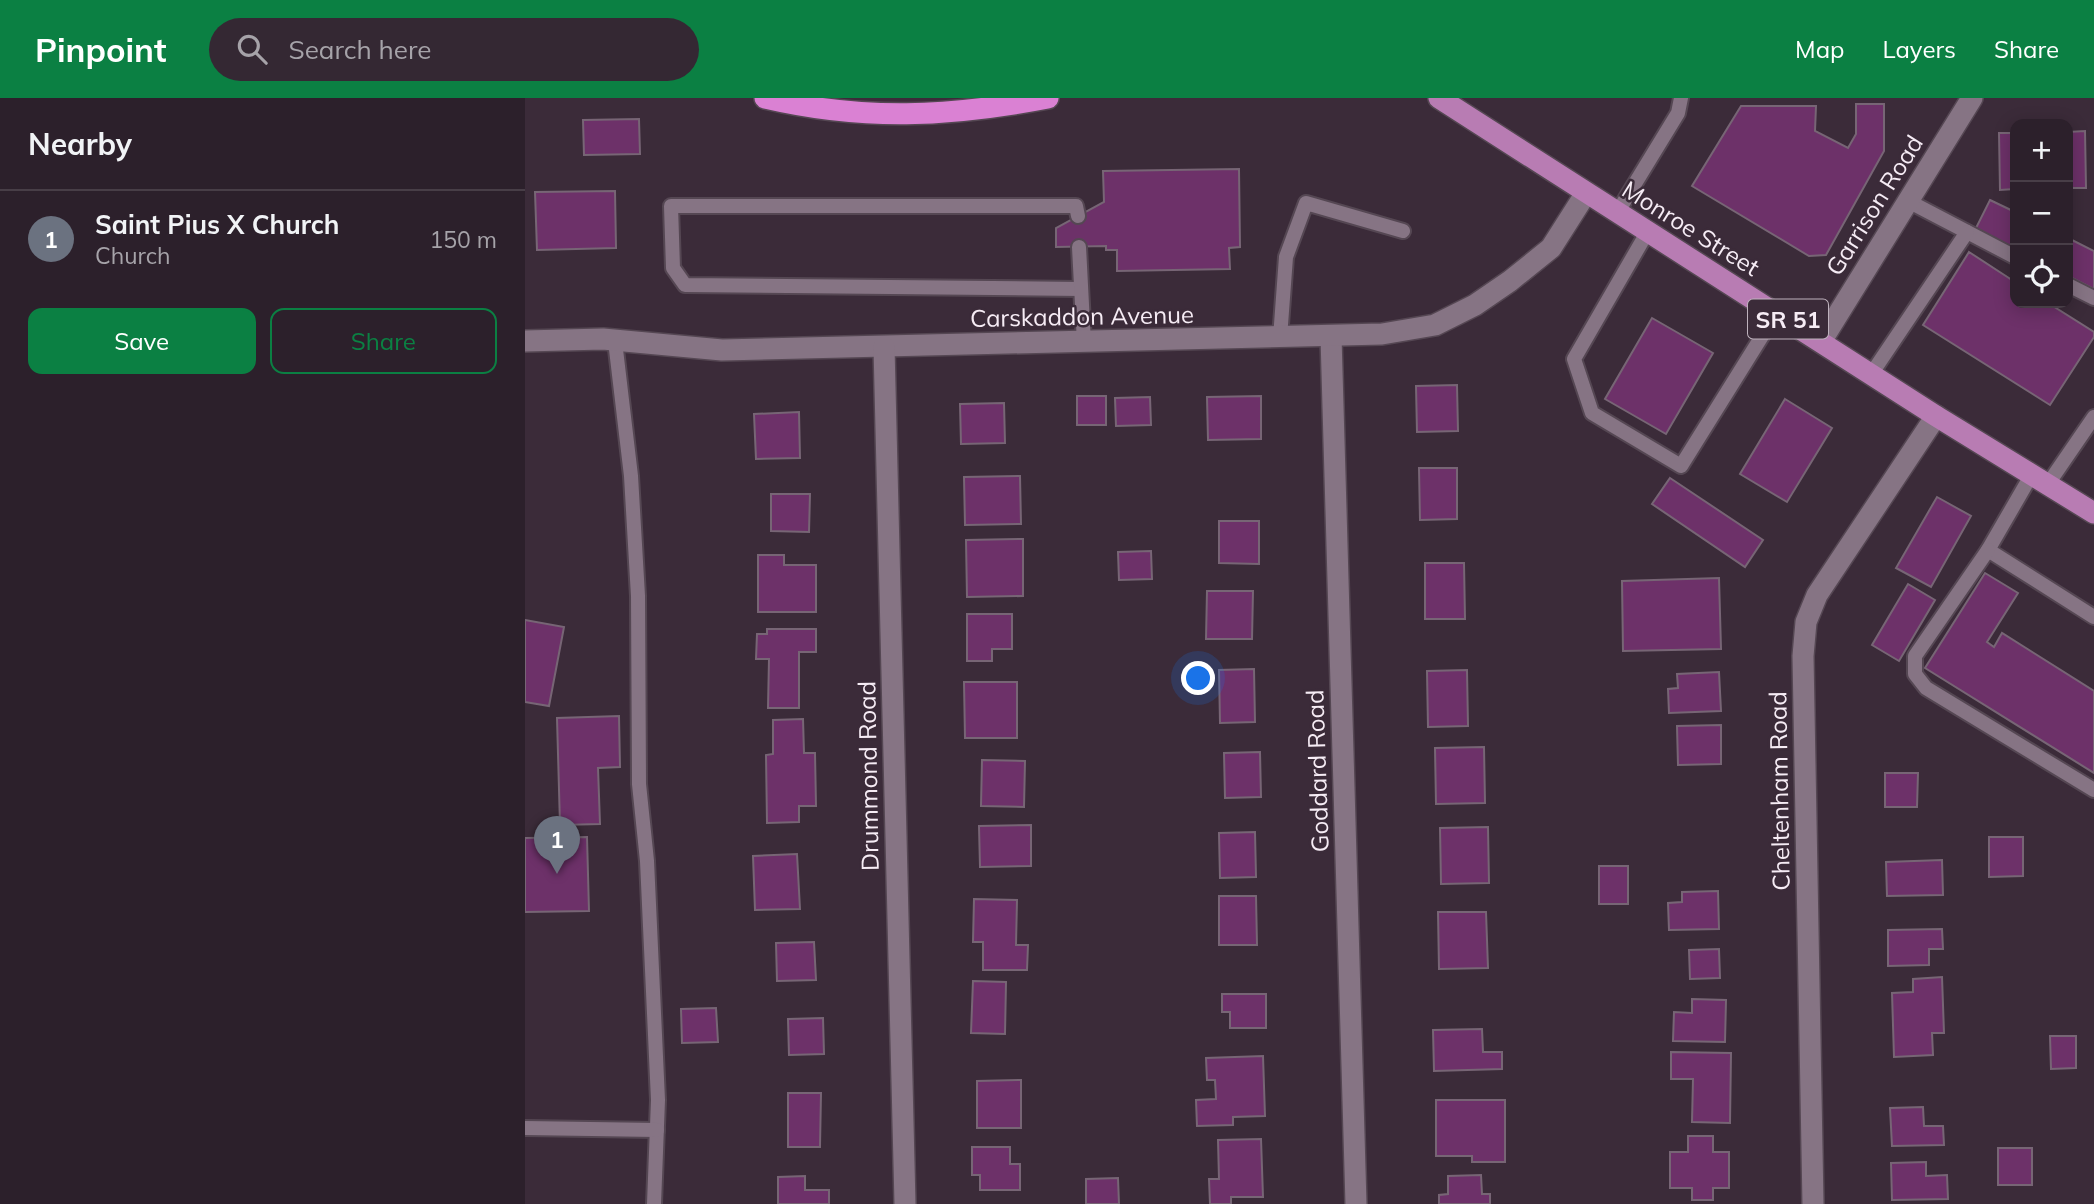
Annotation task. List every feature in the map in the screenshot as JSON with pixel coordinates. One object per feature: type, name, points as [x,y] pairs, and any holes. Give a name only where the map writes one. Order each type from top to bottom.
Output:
[{"type":"highway","points":[[765,98],[812,109],[915,115],[990,109],[1048,98]]},
{"type":"main road","name":"Monroe Street","points":[[1439,98],[1617,213],[1822,340],[1935,415],[2094,513]]},
{"type":"street","name":"Garrison Road","points":[[1822,340],[1972,98]]},
{"type":"street","name":"Carskaddon Avenue","points":[[525,341],[615,341],[722,350],[1382,334],[1435,325],[1475,305],[1551,248],[1586,193]]},
{"type":"street","name":"Goddard Road","points":[[1331,337],[1356,1204]]},
{"type":"street","name":"Drummond Road","points":[[884,347],[905,1204]]},
{"type":"street","name":"Cheltenham Road","points":[[1813,1204],[1803,669],[1806,622],[1817,595],[1935,415]]},
{"type":"lane","points":[[1617,213],[1678,113],[1681,98]]},
{"type":"lane","points":[[1908,201],[2010,254]]},
{"type":"lane","points":[[1280,338],[1286,257],[1306,203],[1403,231]]},
{"type":"lane","points":[[1078,216],[1076,206],[671,206],[673,268],[685,285],[1081,289]]},
{"type":"lane","points":[[1647,231],[1574,359],[1592,413],[1681,466],[1777,312]]},
{"type":"lane","points":[[1872,373],[1967,232]]},
{"type":"lane","points":[[1079,247],[1084,343]]},
{"type":"lane","points":[[2073,288],[2094,298]]},
{"type":"lane","points":[[615,341],[631,476],[638,583],[639,784],[647,862],[657,1130],[654,1204]]},
{"type":"lane","points":[[2094,416],[2040,479],[1915,656],[1915,674],[1926,688],[2094,790]]},
{"type":"lane","points":[[1988,550],[2094,617]]},
{"type":"lane","points":[[525,1128],[657,1130]]},
{"type":"building","points":[[1856,104],[1884,104],[1884,151],[1826,255],[1809,256],[1692,186],[1741,106],[1816,106],[1815,131],[1848,148],[1856,134]]},
{"type":"building","points":[[639,119],[640,154],[584,155],[583,120]]},
{"type":"building","points":[[2085,131],[2086,188],[2073,188],[2073,132]]},
{"type":"building","points":[[1999,133],[2010,133],[2010,189],[2000,190]]},
{"type":"building","points":[[1239,169],[1240,247],[1229,248],[1230,269],[1117,271],[1117,250],[1106,250],[1106,246],[1056,247],[1056,228],[1104,202],[1103,171]]},
{"type":"building","points":[[615,191],[616,248],[537,250],[535,192]]},
{"type":"building","points":[[1990,200],[2010,210],[2010,248],[1975,230]]},
{"type":"building","points":[[2073,240],[2094,251],[2094,289],[2073,278]]},
{"type":"building","points":[[1969,252],[2010,279],[2010,308],[2056,308],[2094,332],[2094,337],[2050,405],[1923,325]]},
{"type":"building","points":[[1652,318],[1713,353],[1666,434],[1605,399]]},
{"type":"building","points":[[1457,385],[1458,431],[1417,432],[1416,386]]},
{"type":"building","points":[[1077,396],[1106,396],[1106,425],[1077,425]]},
{"type":"building","points":[[1261,396],[1261,439],[1208,440],[1207,397]]},
{"type":"building","points":[[1150,397],[1151,425],[1116,426],[1115,398]]},
{"type":"building","points":[[1785,399],[1832,428],[1787,502],[1740,474]]},
{"type":"building","points":[[1004,403],[1005,443],[961,444],[960,404]]},
{"type":"building","points":[[799,412],[800,458],[756,459],[754,414]]},
{"type":"building","points":[[1419,468],[1457,468],[1457,519],[1420,520]]},
{"type":"building","points":[[1020,476],[1021,524],[965,525],[964,477]]},
{"type":"building","points":[[1670,478],[1763,540],[1745,567],[1652,504]]},
{"type":"building","points":[[771,494],[810,494],[809,532],[771,531]]},
{"type":"building","points":[[1937,497],[1971,516],[1931,587],[1896,568]]},
{"type":"building","points":[[1219,521],[1259,521],[1259,564],[1219,563]]},
{"type":"building","points":[[1023,539],[1023,596],[967,597],[966,540]]},
{"type":"building","points":[[1151,551],[1152,579],[1119,580],[1118,552]]},
{"type":"building","points":[[758,555],[784,555],[784,565],[816,565],[816,612],[758,612]]},
{"type":"building","points":[[1425,563],[1464,563],[1465,619],[1425,619]]},
{"type":"building","points":[[1985,573],[2018,593],[1987,642],[1994,647],[2002,633],[2094,691],[2094,773],[1925,668]]},
{"type":"building","points":[[1719,578],[1721,649],[1623,651],[1622,581]]},
{"type":"building","points":[[1908,584],[1935,600],[1899,661],[1872,645]]},
{"type":"building","points":[[1207,591],[1253,591],[1252,639],[1206,639]]},
{"type":"building","points":[[967,614],[1012,614],[1012,649],[992,649],[992,661],[967,661]]},
{"type":"building","points":[[525,620],[564,627],[549,706],[525,702]]},
{"type":"building","points":[[767,629],[816,629],[816,652],[799,652],[799,708],[768,708],[769,659],[756,659],[757,634],[767,634]]},
{"type":"building","points":[[1254,669],[1255,722],[1220,723],[1219,670]]},
{"type":"building","points":[[1467,670],[1468,726],[1428,727],[1427,671]]},
{"type":"building","points":[[1719,672],[1721,711],[1669,713],[1668,689],[1678,688],[1677,674]]},
{"type":"building","points":[[964,682],[1017,682],[1017,738],[965,738]]},
{"type":"building","points":[[619,716],[620,767],[598,768],[600,824],[560,825],[557,718]]},
{"type":"building","points":[[803,719],[804,753],[815,753],[816,806],[799,806],[799,822],[767,823],[766,755],[773,754],[773,720]]},
{"type":"building","points":[[1721,725],[1721,764],[1678,765],[1677,726]]},
{"type":"building","points":[[1484,747],[1485,803],[1436,804],[1435,748]]},
{"type":"building","points":[[1260,752],[1261,797],[1225,798],[1224,753]]},
{"type":"building","points":[[982,760],[1025,761],[1024,807],[981,806]]},
{"type":"building","points":[[1885,773],[1918,773],[1917,807],[1885,807]]},
{"type":"building","points":[[1031,825],[1031,866],[980,867],[979,826]]},
{"type":"building","points":[[1488,827],[1489,883],[1441,884],[1440,828]]},
{"type":"building","points":[[1255,832],[1256,877],[1220,878],[1219,833]]},
{"type":"building","points":[[587,837],[589,911],[525,912],[525,838]]},
{"type":"building","points":[[1989,837],[2023,837],[2023,876],[1989,877]]},
{"type":"building","points":[[797,854],[800,909],[755,910],[753,856]]},
{"type":"building","points":[[1942,860],[1943,895],[1887,896],[1886,862]]},
{"type":"building","points":[[1599,866],[1628,866],[1628,904],[1599,904]]},
{"type":"building","points":[[1718,891],[1719,929],[1669,930],[1668,903],[1682,902],[1682,892]]},
{"type":"building","points":[[1219,896],[1256,896],[1257,945],[1219,945]]},
{"type":"building","points":[[974,899],[1017,900],[1016,945],[1028,945],[1027,970],[983,970],[983,942],[973,942]]},
{"type":"building","points":[[1438,912],[1486,912],[1488,968],[1439,969]]},
{"type":"building","points":[[1942,929],[1943,949],[1929,949],[1929,965],[1888,966],[1888,930]]},
{"type":"building","points":[[814,942],[816,980],[777,981],[776,943]]},
{"type":"building","points":[[1719,949],[1720,978],[1690,979],[1689,950]]},
{"type":"building","points":[[1942,977],[1944,1033],[1932,1033],[1933,1055],[1894,1057],[1892,993],[1913,992],[1913,979]]},
{"type":"building","points":[[973,981],[1006,982],[1005,1034],[971,1033]]},
{"type":"building","points":[[1222,994],[1266,994],[1266,1028],[1230,1028],[1230,1012],[1222,1012]]},
{"type":"building","points":[[1692,999],[1726,1000],[1725,1042],[1673,1041],[1674,1012],[1692,1013]]},
{"type":"building","points":[[716,1008],[718,1042],[682,1043],[681,1009]]},
{"type":"building","points":[[823,1018],[824,1054],[789,1055],[788,1019]]},
{"type":"building","points":[[1482,1029],[1483,1052],[1502,1052],[1502,1069],[1434,1071],[1433,1030]]},
{"type":"building","points":[[2050,1036],[2076,1036],[2076,1068],[2051,1069]]},
{"type":"building","points":[[1671,1052],[1731,1053],[1730,1123],[1692,1122],[1693,1079],[1671,1079]]},
{"type":"building","points":[[1263,1056],[1265,1116],[1233,1117],[1233,1125],[1197,1126],[1196,1100],[1216,1099],[1215,1080],[1207,1080],[1206,1058]]},
{"type":"building","points":[[1021,1080],[1021,1128],[977,1128],[977,1081]]},
{"type":"building","points":[[788,1093],[821,1093],[820,1147],[788,1147]]},
{"type":"building","points":[[1436,1100],[1505,1100],[1505,1162],[1472,1162],[1472,1156],[1436,1156]]},
{"type":"building","points":[[1923,1107],[1924,1126],[1943,1126],[1944,1145],[1892,1146],[1890,1108]]},
{"type":"building","points":[[1688,1136],[1713,1136],[1713,1152],[1729,1152],[1729,1188],[1713,1188],[1713,1200],[1692,1200],[1692,1188],[1670,1188],[1670,1152],[1688,1152]]},
{"type":"building","points":[[1261,1139],[1263,1197],[1231,1197],[1231,1204],[1210,1204],[1209,1179],[1219,1179],[1218,1140]]},
{"type":"building","points":[[972,1147],[1010,1147],[1010,1164],[1020,1164],[1020,1190],[980,1190],[980,1175],[972,1175]]},
{"type":"building","points":[[1998,1148],[2032,1148],[2032,1185],[1998,1185]]},
{"type":"building","points":[[1926,1162],[1926,1176],[1947,1175],[1948,1199],[1892,1200],[1891,1163]]},
{"type":"building","points":[[1481,1175],[1482,1194],[1490,1194],[1490,1204],[1439,1204],[1439,1195],[1448,1194],[1448,1176]]},
{"type":"building","points":[[805,1176],[805,1190],[829,1190],[829,1204],[778,1204],[778,1177]]},
{"type":"building","points":[[1118,1178],[1119,1204],[1086,1204],[1086,1179]]},
{"type":"place","name":"Saint Pius X Church","points":[[557,874]]}]
